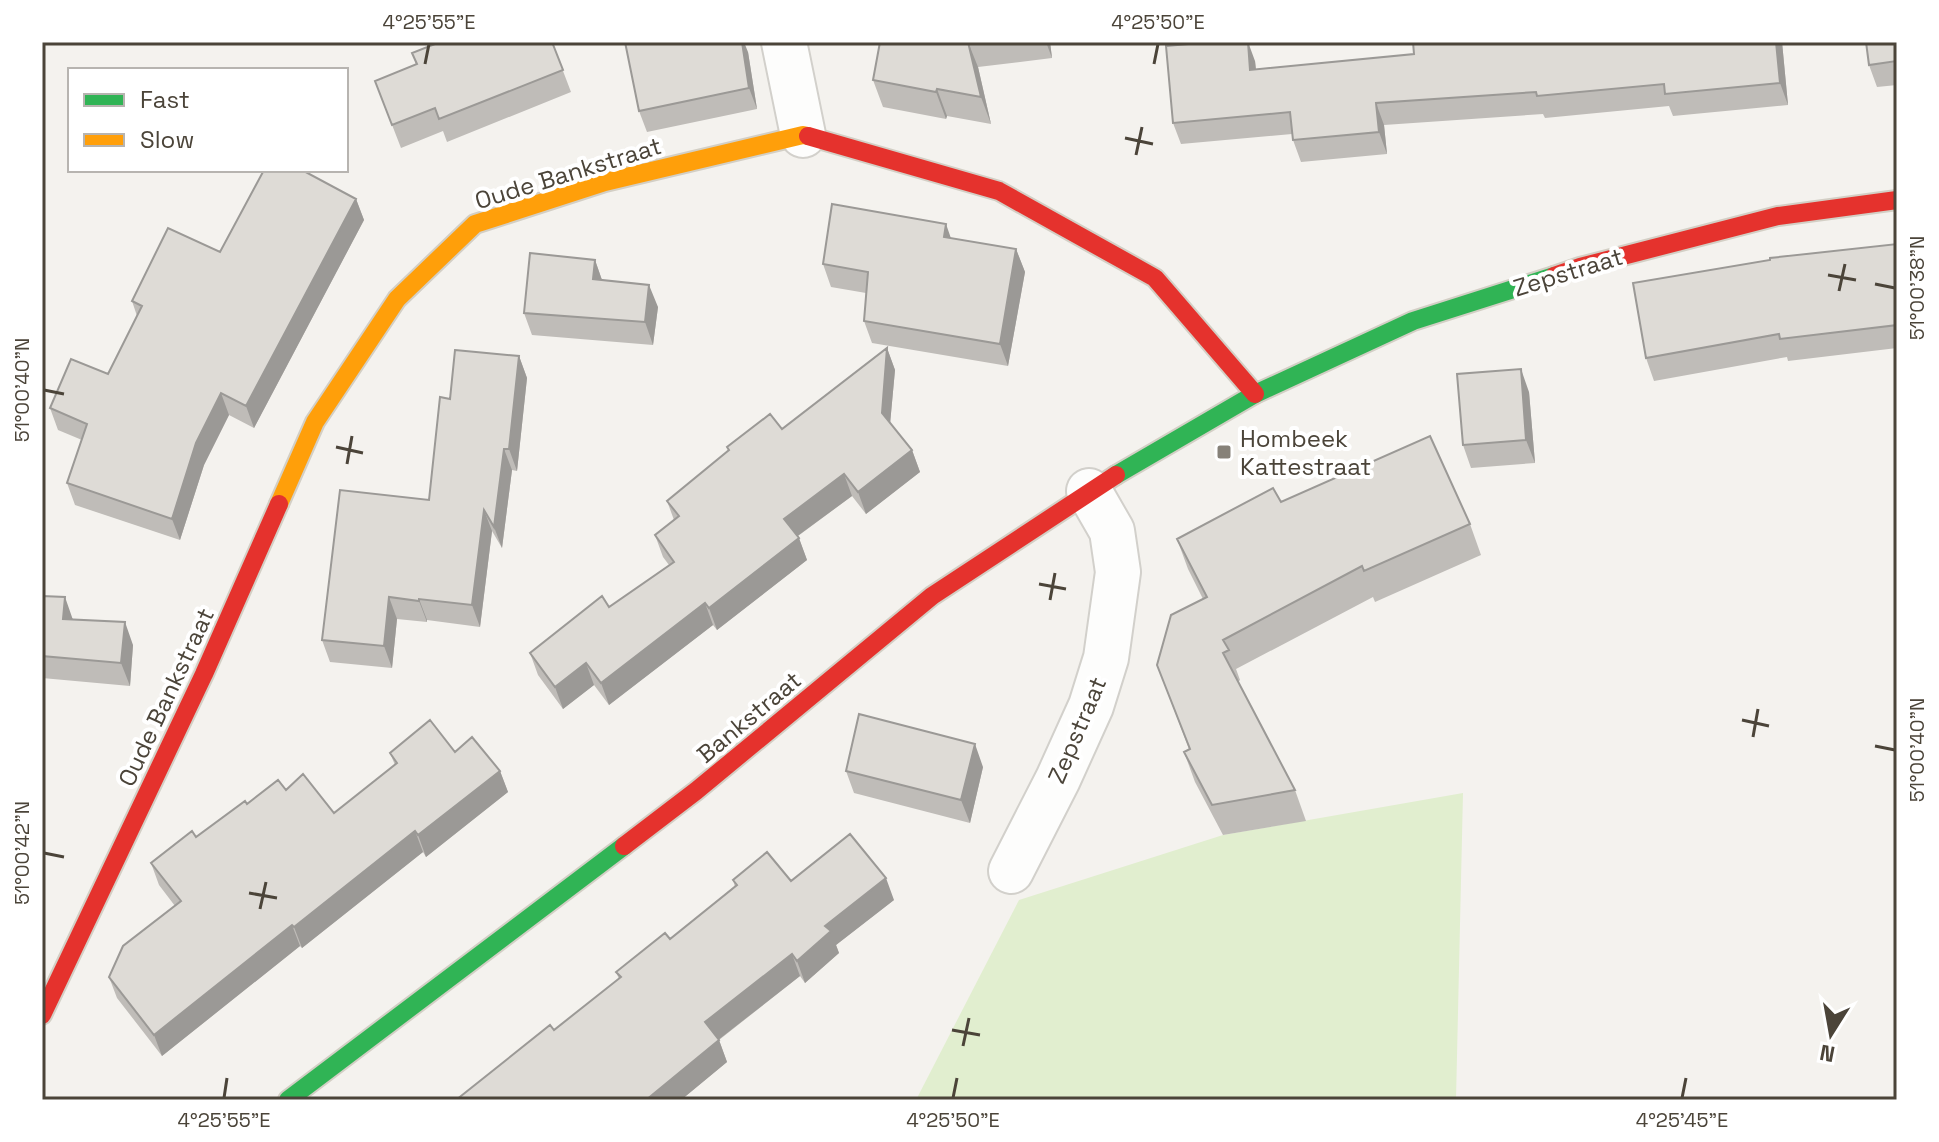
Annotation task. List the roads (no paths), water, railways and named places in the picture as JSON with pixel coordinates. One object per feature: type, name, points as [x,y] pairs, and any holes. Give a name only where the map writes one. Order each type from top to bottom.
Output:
[{"type":"street","points":[[784,42],[803,135]]},
{"type":"street","name":"Oude Bankstraat","points":[[42,1015],[204,674],[315,422],[397,299],[475,224],[605,182],[803,135],[999,191],[1155,278],[1255,394]]},
{"type":"street","name":"Zepstraat","points":[[1255,394],[1413,321],[1580,267],[1778,216],[1897,200]]},
{"type":"street","name":"Bankstraat","points":[[288,1100],[696,791],[932,596],[1089,491],[1255,394]]},
{"type":"street","name":"Zepstraat","points":[[1011,871],[1091,706],[1106,658],[1118,572],[1112,531],[1089,491]]},
{"type":"place","name":"Hombeek Kattestraat","points":[[1224,452]]}]
